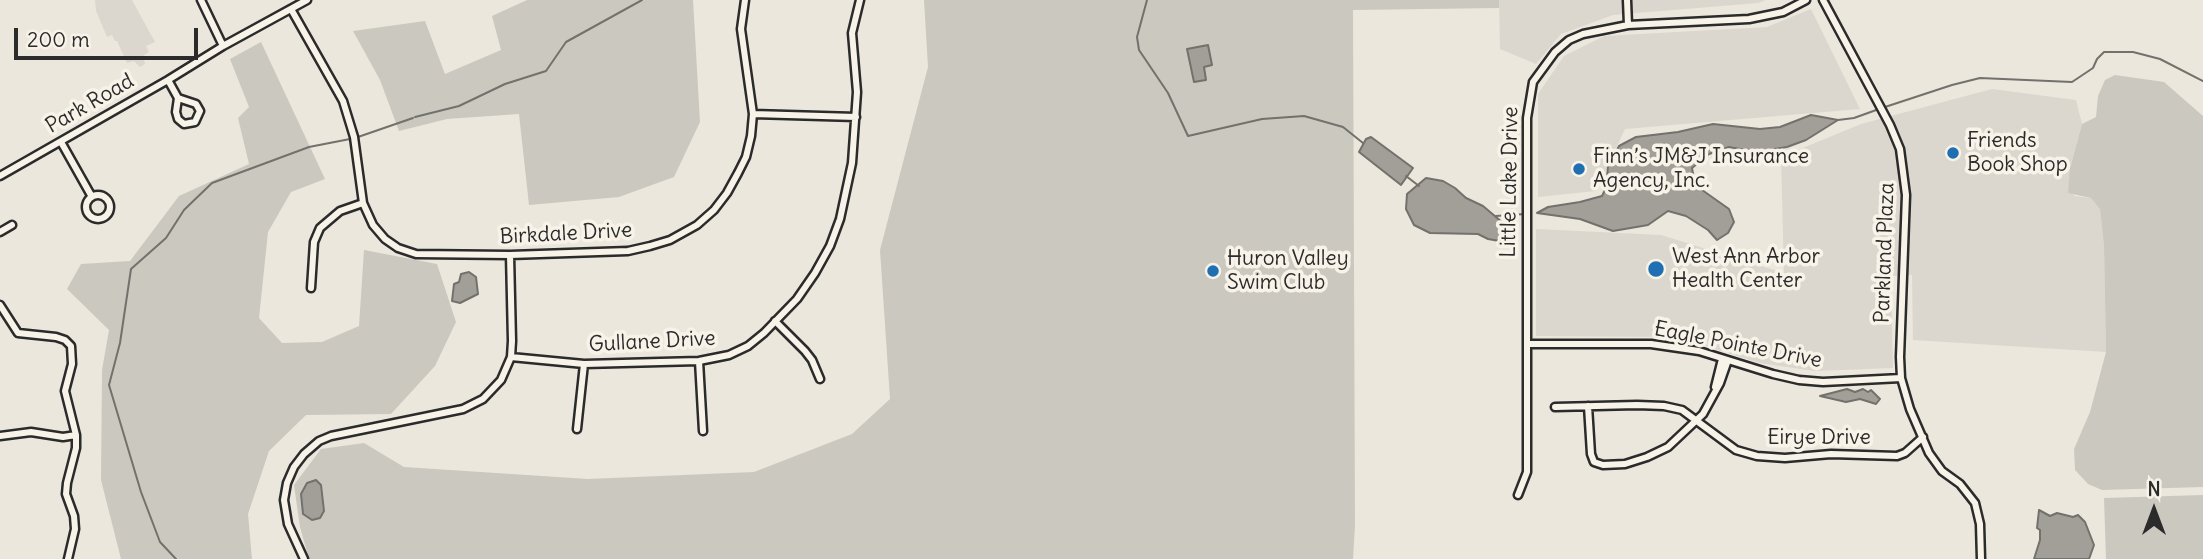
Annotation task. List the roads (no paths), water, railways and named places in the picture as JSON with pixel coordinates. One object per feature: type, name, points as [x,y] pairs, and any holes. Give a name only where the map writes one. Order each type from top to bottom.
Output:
[{"type":"street","points":[[201,0],[223,46]]},
{"type":"street","name":"Park Road","points":[[0,176],[307,0]]},
{"type":"street","name":"Birkdale Drive","points":[[291,9],[343,102],[354,136],[363,203],[373,226],[398,248],[416,254],[510,255],[628,251],[667,241],[697,225],[715,210],[746,158],[753,114],[741,29],[745,0]]},
{"type":"street","name":"Gullane Drive","points":[[510,357],[583,364],[699,361],[729,355],[748,345],[797,299],[830,246],[847,190],[858,92],[852,33],[860,0]]},
{"type":"street","points":[[1628,0],[1628,25]]},
{"type":"street","name":"Little Lake Drive","points":[[1518,495],[1527,472],[1527,118],[1528,99],[1533,82],[1549,58],[1569,40],[1599,30],[1628,25],[1749,19],[1783,12],[1806,0]]},
{"type":"street","name":"Parkland Plaza","points":[[1823,0],[1885,115],[1900,149],[1906,184],[1901,378],[1910,409],[1929,453],[1941,471],[1960,484],[1975,503],[1980,524],[1981,559]]},
{"type":"street","points":[[168,80],[178,98],[178,119],[184,124],[195,122],[200,115],[196,104],[178,98]]},
{"type":"street","points":[[753,114],[856,117]]},
{"type":"street","points":[[61,142],[92,197]]},
{"type":"street","points":[[311,288],[314,242],[320,228],[340,211],[363,203]]},
{"type":"street","points":[[0,232],[12,225]]},
{"type":"street","points":[[304,559],[288,524],[284,500],[290,475],[304,454],[319,441],[331,436],[450,412],[476,404],[501,380],[510,357],[510,255]]},
{"type":"street","points":[[0,305],[18,333],[56,337],[71,346],[72,364],[65,391],[76,435],[76,448],[66,494],[74,516],[75,529],[68,559]]},
{"type":"street","points":[[775,321],[805,351],[820,379]]},
{"type":"street","name":"Eagle Pointe Drive","points":[[1527,344],[1675,346],[1799,380],[1823,382],[1901,378]]},
{"type":"street","points":[[1588,407],[1591,454],[1594,462],[1603,465],[1625,464],[1647,457],[1668,447],[1686,433],[1707,408],[1725,360]]},
{"type":"street","points":[[699,361],[703,431]]},
{"type":"street","points":[[577,429],[583,364]]},
{"type":"street","name":"Eirye Drive","points":[[1555,407],[1664,406],[1682,410],[1735,450],[1757,456],[1897,456],[1905,453],[1923,437]]},
{"type":"street","points":[[0,436],[31,432],[63,437],[76,435]]},
{"type":"waterway","points":[[415,117],[459,106],[505,84],[546,71],[566,42],[642,0]]},
{"type":"waterway","points":[[1147,0],[1137,37],[1139,50],[1168,93],[1188,136],[1262,119],[1304,116],[1343,127],[1363,143]]},
{"type":"waterway","points":[[1885,107],[1980,78],[2072,82],[2093,68],[2104,52],[2133,52],[2160,59],[2203,81]]},
{"type":"waterway","points":[[1838,120],[1854,118],[1879,109]]},
{"type":"waterway","points":[[358,137],[413,118]]},
{"type":"waterway","points":[[176,559],[160,542],[141,492],[109,385],[120,343],[131,269],[166,238],[184,210],[212,183],[309,147],[350,139]]},
{"type":"waterway","points":[[1406,176],[1419,186]]},
{"type":"waterway","points":[[1496,216],[1525,214]]},
{"type":"place","name":"Friends Book Shop","points":[[1953,153]]},
{"type":"place","name":"Finn’s JM&J Insurance Agency, Inc.","points":[[1579,169]]},
{"type":"place","name":"West Ann Arbor Health Center","points":[[1656,269]]},
{"type":"place","name":"Huron Valley Swim Club","points":[[1213,271]]}]
